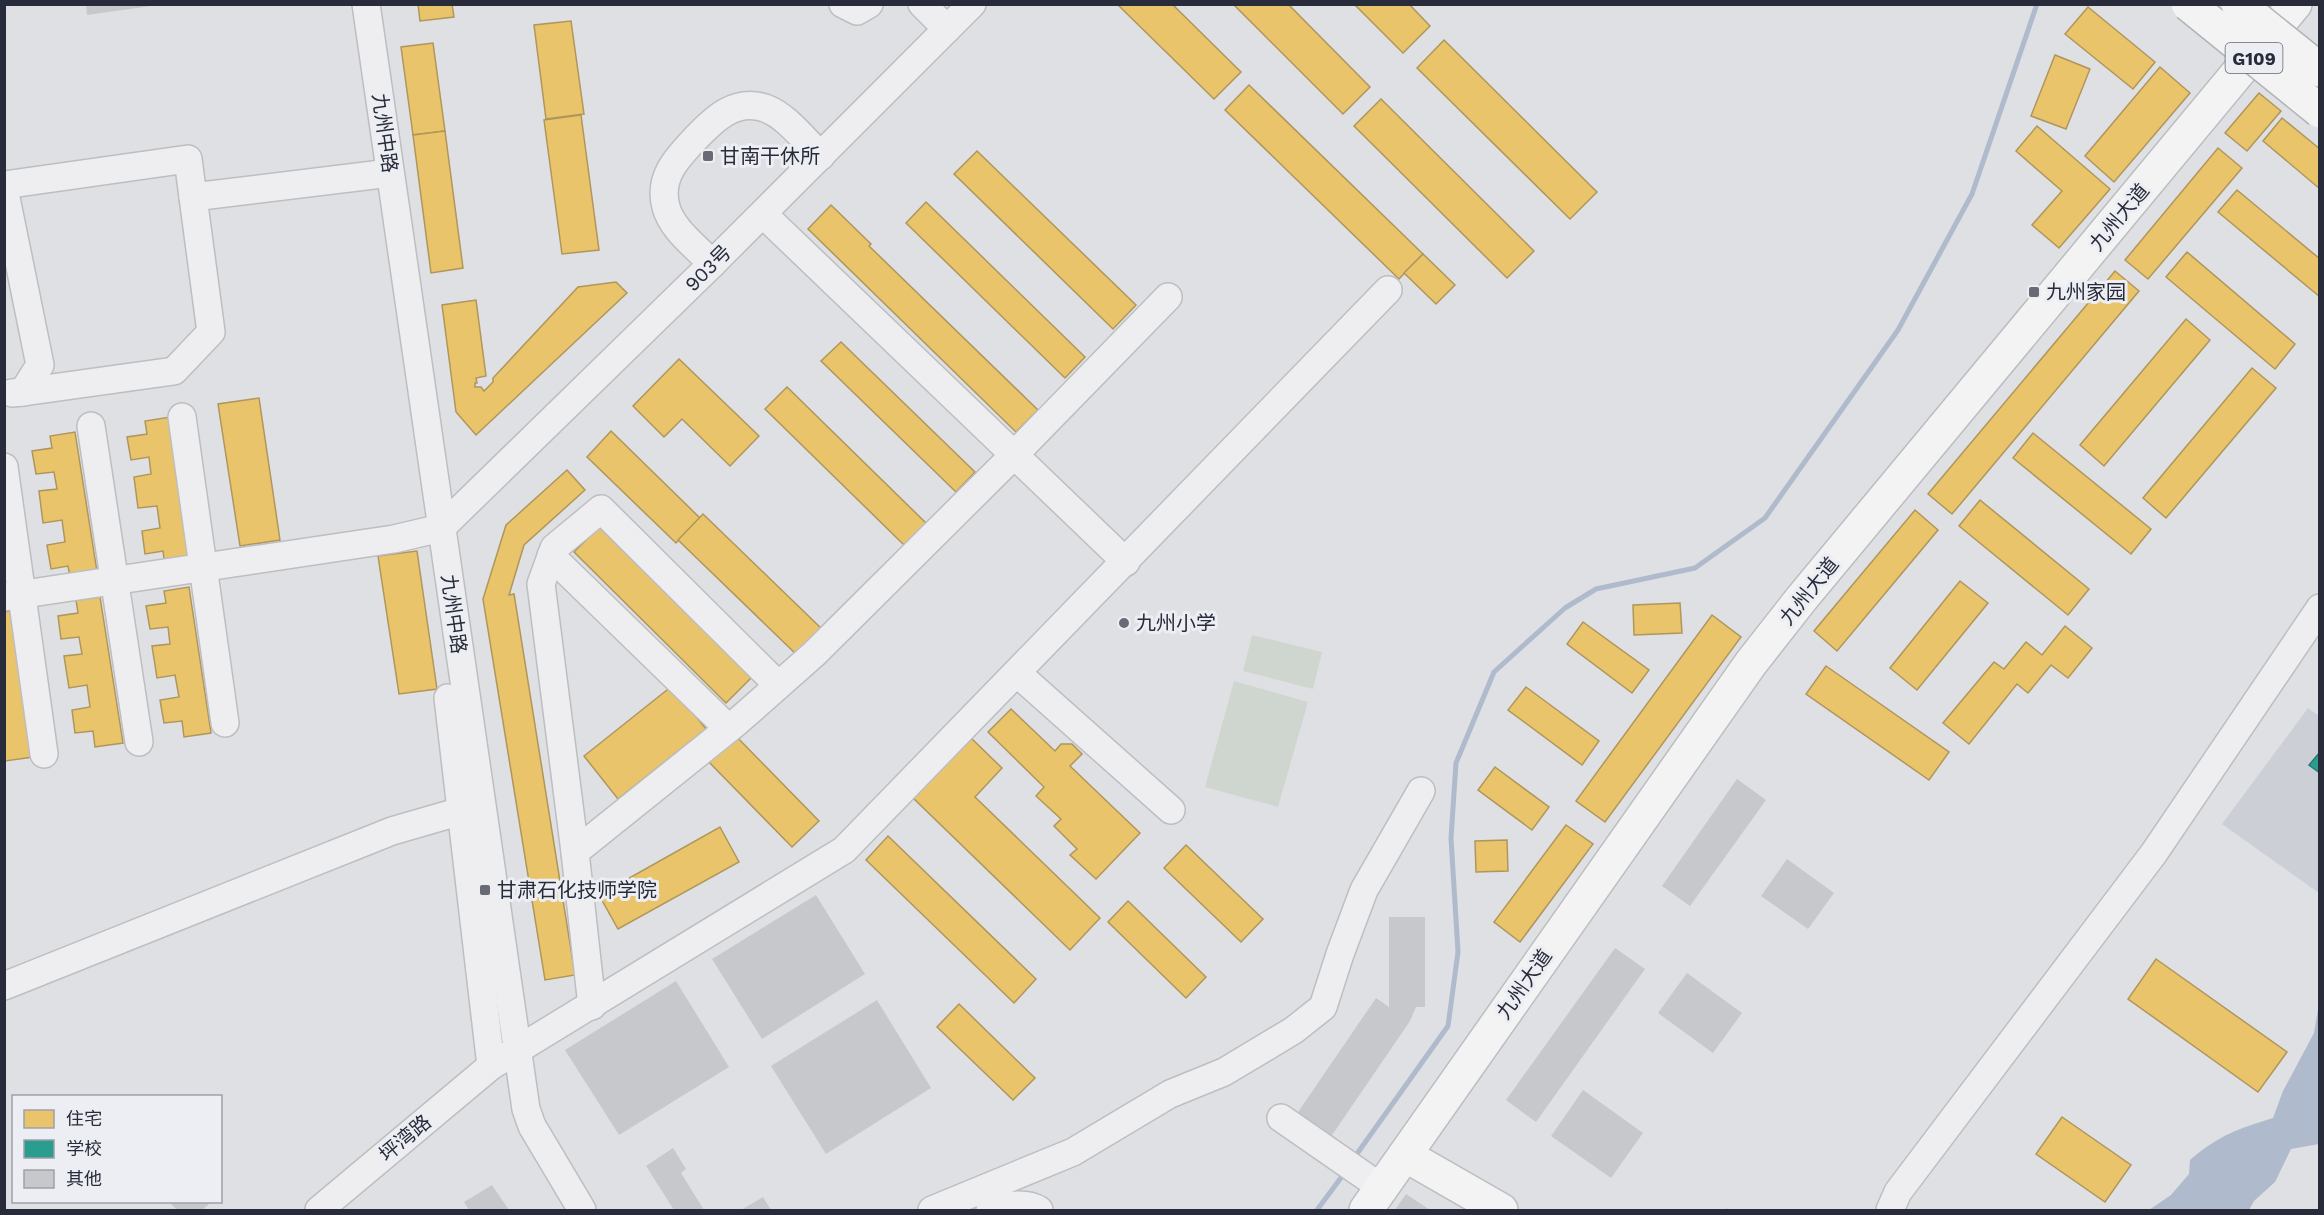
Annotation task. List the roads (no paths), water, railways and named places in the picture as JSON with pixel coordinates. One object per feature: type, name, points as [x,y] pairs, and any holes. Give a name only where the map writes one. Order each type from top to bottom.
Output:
[{"type":"main road","name":"G109","points":[[2188,4],[2319,111]]},
{"type":"main road","name":"G109","points":[[2238,4],[2319,70]]},
{"type":"main road","points":[[1348,1210],[1370,1187],[1632,797],[1752,639],[1923,430],[2066,265],[2275,4]]},
{"type":"main road","name":"九州大道","points":[[1370,1187],[1405,1155],[1751,663],[1802,598],[2295,4]]},
{"type":"main road","points":[[1405,1155],[1500,1210]]},
{"type":"street","points":[[193,197],[382,174],[351,4]]},
{"type":"street","name":"九州中路","points":[[366,4],[382,174],[526,1109],[532,1126],[582,1210]]},
{"type":"street","points":[[843,4],[857,11],[869,4]]},
{"type":"street","name":"903号","points":[[434,520],[707,258],[763,214],[815,150],[937,14],[972,4]]},
{"type":"street","points":[[747,105],[764,108],[779,115],[815,150],[707,258],[673,221],[666,208],[664,193],[666,178],[672,164],[716,117],[730,109],[747,105]]},
{"type":"street","points":[[188,159],[211,332],[174,371],[14,392],[40,365],[4,187],[188,159]]},
{"type":"street","points":[[763,214],[1126,562]]},
{"type":"street","name":"坪湾路","points":[[319,1210],[491,1066],[844,850],[1388,290]]},
{"type":"street","points":[[575,852],[728,729],[814,654],[1014,455],[1168,297]]},
{"type":"street","points":[[182,417],[225,723]]},
{"type":"street","points":[[91,426],[139,742]]},
{"type":"street","points":[[4,467],[13,596],[44,754]]},
{"type":"street","points":[[592,1006],[541,584],[554,548],[601,508],[778,685]]},
{"type":"street","points":[[13,596],[393,539],[434,520],[461,811],[491,1066]]},
{"type":"street","points":[[551,556],[728,729]]},
{"type":"street","points":[[1888,1210],[1898,1192],[2154,853],[2319,608]]},
{"type":"street","points":[[1017,673],[1171,810]]},
{"type":"street","points":[[932,1210],[1073,1152],[1170,1094],[1224,1072],[1294,1030],[1323,1007],[1364,890],[1421,790]]},
{"type":"street","points":[[4,986],[392,831],[461,811]]},
{"type":"street","points":[[1281,1118],[1329,1151],[1370,1187]]},
{"type":"street","points":[[990,1210],[999,1206],[1033,1206],[1038,1210]]},
{"type":"water","points":[[2319,1004],[2319,1144],[2291,1149],[2275,1182],[2254,1201],[2249,1210],[2149,1210],[2171,1195],[2189,1174],[2190,1160],[2200,1151],[2229,1134],[2273,1118],[2283,1091],[2314,1033]]},
{"type":"waterway","points":[[1354,1158],[1448,1026],[1458,952],[1451,838],[1456,763],[1494,672],[1565,608],[1596,589],[1695,568],[1765,518],[1898,330],[1972,194],[2037,4]]},
{"type":"waterway","points":[[1317,1210],[1346,1171]]},
{"type":"place","name":"甘南干休所","points":[[708,156]]},
{"type":"place","name":"九州家园","points":[[2034,292]]},
{"type":"place","name":"九州小学","points":[[1124,623]]},
{"type":"place","name":"甘肃石化技师学院","points":[[485,890]]}]
